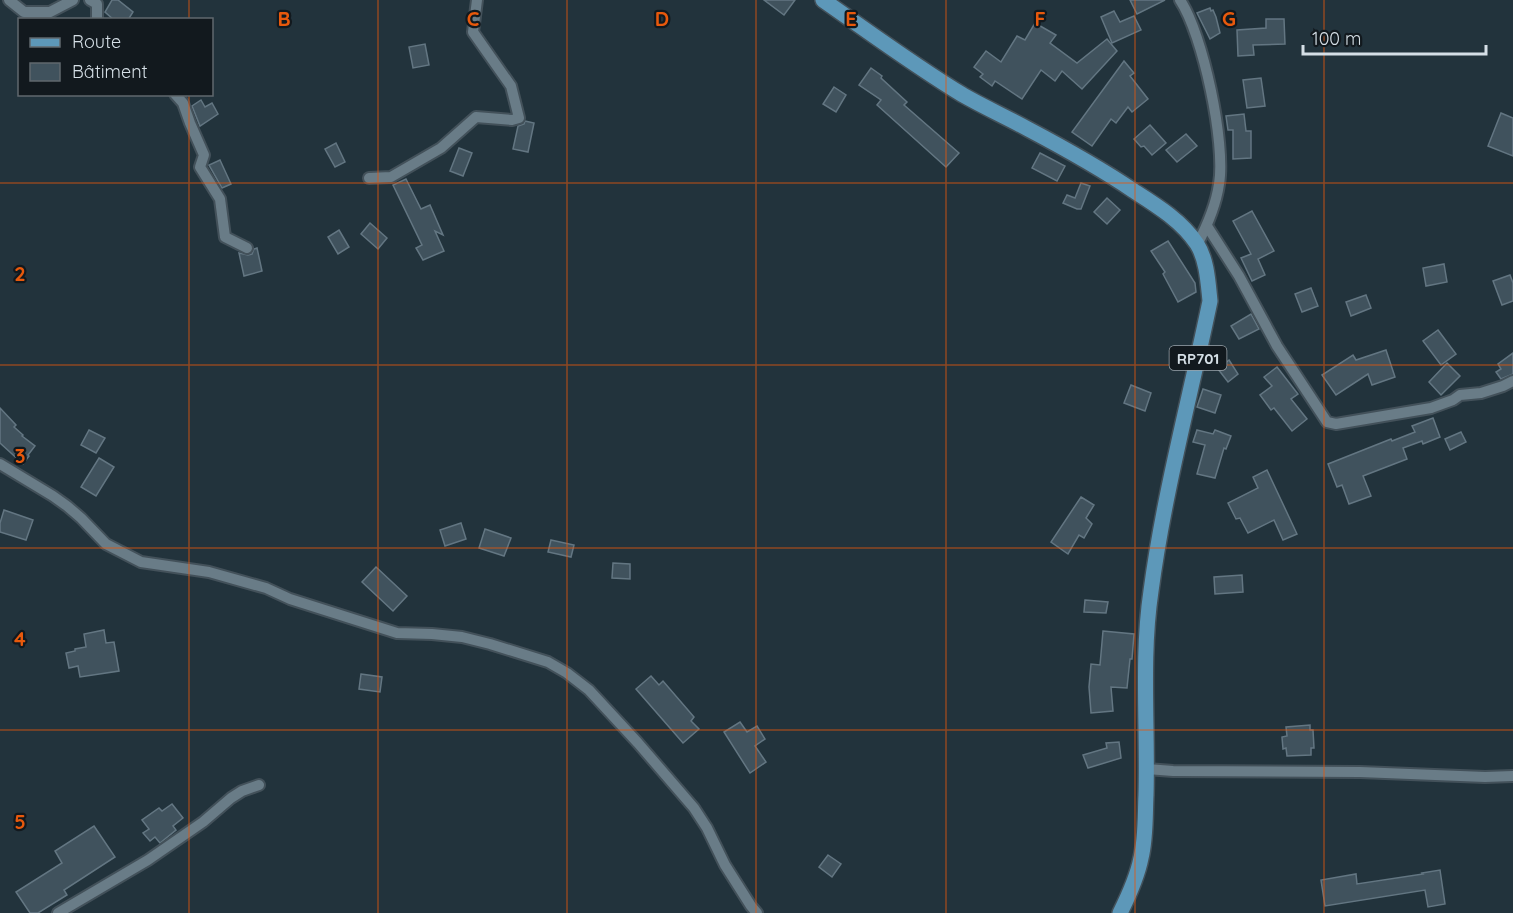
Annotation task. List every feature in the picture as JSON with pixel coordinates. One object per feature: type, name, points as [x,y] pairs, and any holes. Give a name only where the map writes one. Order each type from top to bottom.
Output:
[{"type":"main road","name":"RP701","points":[[823,0],[963,95],[1094,165],[1156,206],[1174,220],[1197,244],[1203,259],[1210,301],[1167,492],[1147,629],[1147,770],[1142,857],[1133,885],[1120,913]]},
{"type":"street","points":[[9,0],[24,12],[50,12],[73,0]]},
{"type":"street","points":[[90,0],[98,4],[97,18]]},
{"type":"street","points":[[369,178],[391,177],[441,148],[476,117],[512,120],[519,118],[511,86],[473,33],[477,0]]},
{"type":"street","points":[[1180,0],[1198,44],[1209,85],[1220,152],[1220,183],[1207,226],[1197,244]]},
{"type":"street","points":[[177,96],[183,102],[189,123],[204,155],[200,167],[220,199],[225,237],[247,248]]},
{"type":"street","points":[[1207,226],[1239,276],[1277,346],[1330,424],[1431,408],[1461,395],[1481,393],[1513,381]]},
{"type":"street","points":[[0,464],[67,506],[106,544],[141,562],[209,572],[266,588],[397,633],[432,633],[490,644],[548,662],[567,673],[589,690],[694,808],[707,828],[725,865],[757,913]]},
{"type":"street","points":[[1147,770],[1513,776]]},
{"type":"street","points":[[58,913],[148,860],[203,822],[231,798],[259,785]]},
{"type":"building","points":[[112,0],[118,0],[133,12],[129,18],[112,18],[105,12]]},
{"type":"building","points":[[764,0],[795,0],[784,15]]},
{"type":"building","points":[[1130,0],[1165,0],[1137,14]]},
{"type":"building","points":[[1210,8],[1216,17],[1220,33],[1210,39],[1197,13]]},
{"type":"building","points":[[1114,11],[1120,22],[1134,16],[1141,30],[1112,43],[1101,17]]},
{"type":"building","points":[[1266,19],[1284,19],[1285,44],[1253,45],[1254,55],[1238,56],[1237,30],[1266,28]]},
{"type":"building","points":[[1035,23],[1056,35],[1050,43],[1077,63],[1107,39],[1117,51],[1082,89],[1062,71],[1055,81],[1041,70],[1022,99],[995,81],[992,86],[980,77],[983,74],[974,67],[986,51],[1001,62],[1017,36],[1025,40]]},
{"type":"building","points":[[425,44],[429,65],[413,68],[409,47]]},
{"type":"building","points":[[1124,61],[1134,73],[1130,76],[1148,99],[1132,112],[1128,107],[1116,123],[1111,119],[1092,146],[1072,132]]},
{"type":"building","points":[[871,68],[907,102],[904,105],[959,153],[946,167],[877,105],[881,100],[859,85]]},
{"type":"building","points":[[1261,78],[1265,106],[1247,108],[1243,80]]},
{"type":"building","points":[[834,87],[846,95],[836,112],[823,104]]},
{"type":"building","points":[[201,100],[205,107],[212,103],[218,114],[200,126],[192,106]]},
{"type":"building","points":[[1501,113],[1513,118],[1513,156],[1488,146]]},
{"type":"building","points":[[1244,114],[1246,131],[1251,131],[1251,158],[1233,159],[1233,130],[1228,130],[1226,116]]},
{"type":"building","points":[[525,121],[534,123],[528,152],[513,149],[518,126],[524,124]]},
{"type":"building","points":[[1150,125],[1166,143],[1152,155],[1134,139]]},
{"type":"building","points":[[1186,134],[1197,146],[1177,162],[1166,150]]},
{"type":"building","points":[[336,143],[345,162],[335,167],[325,149]]},
{"type":"building","points":[[459,148],[472,153],[463,176],[450,171]]},
{"type":"building","points":[[1040,153],[1065,166],[1057,181],[1032,168]]},
{"type":"building","points":[[220,160],[231,184],[222,188],[209,165]]},
{"type":"building","points":[[406,179],[421,209],[430,205],[443,235],[435,231],[444,251],[423,260],[416,248],[422,245],[393,185]]},
{"type":"building","points":[[1081,183],[1090,186],[1081,209],[1063,203],[1067,195],[1075,198]]},
{"type":"building","points":[[1107,198],[1120,210],[1107,224],[1094,212]]},
{"type":"building","points":[[1252,211],[1274,251],[1258,259],[1265,275],[1252,281],[1241,258],[1251,254],[1233,221]]},
{"type":"building","points":[[370,223],[387,238],[378,249],[361,234]]},
{"type":"building","points":[[339,230],[349,247],[338,254],[328,237]]},
{"type":"building","points":[[1168,241],[1195,283],[1196,292],[1178,302],[1163,274],[1165,272],[1151,251]]},
{"type":"building","points":[[257,248],[262,271],[244,276],[239,253],[252,254]]},
{"type":"building","points":[[1444,264],[1447,282],[1426,286],[1423,268]]},
{"type":"building","points":[[1510,275],[1513,283],[1513,301],[1502,305],[1493,281]]},
{"type":"building","points":[[1311,288],[1318,306],[1302,312],[1295,294]]},
{"type":"building","points":[[1366,295],[1371,308],[1351,316],[1346,302]]},
{"type":"building","points":[[1251,314],[1259,329],[1239,339],[1231,326]]},
{"type":"building","points":[[1438,330],[1456,354],[1441,365],[1423,341]]},
{"type":"building","points":[[1386,350],[1395,377],[1372,385],[1368,374],[1336,395],[1322,375],[1353,355],[1356,360]]},
{"type":"building","points":[[1513,353],[1513,374],[1501,379],[1496,372],[1501,369],[1498,364]]},
{"type":"building","points":[[1229,360],[1238,374],[1228,382],[1218,369]]},
{"type":"building","points":[[1447,363],[1460,376],[1441,395],[1429,382]]},
{"type":"building","points":[[1277,367],[1298,394],[1291,399],[1307,419],[1292,431],[1274,408],[1271,410],[1260,395],[1272,386],[1264,377]]},
{"type":"building","points":[[1131,385],[1151,393],[1145,411],[1124,403]]},
{"type":"building","points":[[1203,389],[1221,395],[1215,413],[1197,407]]},
{"type":"building","points":[[0,408],[16,425],[14,427],[22,436],[35,446],[23,464],[0,443]]},
{"type":"building","points":[[1433,418],[1440,437],[1423,444],[1422,441],[1403,448],[1407,459],[1363,476],[1371,496],[1349,504],[1342,485],[1337,487],[1328,464],[1415,432],[1412,426]]},
{"type":"building","points":[[89,430],[105,438],[96,453],[81,445]]},
{"type":"building","points":[[1197,430],[1213,434],[1215,430],[1231,436],[1226,449],[1224,448],[1215,478],[1197,474],[1205,445],[1193,442]]},
{"type":"building","points":[[1461,432],[1466,442],[1450,450],[1445,439]]},
{"type":"building","points":[[99,458],[114,467],[96,496],[81,487]]},
{"type":"building","points":[[1267,470],[1297,534],[1283,540],[1274,520],[1248,533],[1240,518],[1236,519],[1228,503],[1258,488],[1253,477]]},
{"type":"building","points":[[1081,497],[1094,505],[1086,518],[1092,524],[1084,538],[1079,535],[1068,554],[1051,542]]},
{"type":"building","points":[[4,510],[33,520],[26,540],[0,532]]},
{"type":"building","points":[[461,523],[466,539],[445,546],[440,530]]},
{"type":"building","points":[[485,529],[511,538],[504,556],[479,548]]},
{"type":"building","points":[[551,540],[574,545],[571,557],[548,552]]},
{"type":"building","points":[[613,563],[630,564],[630,579],[612,578]]},
{"type":"building","points":[[376,567],[407,596],[393,611],[362,582]]},
{"type":"building","points":[[1242,575],[1243,592],[1215,594],[1214,577]]},
{"type":"building","points":[[1085,600],[1108,602],[1106,613],[1084,612]]},
{"type":"building","points":[[104,630],[106,643],[114,642],[119,671],[80,677],[78,666],[69,668],[66,653],[86,647],[84,634]]},
{"type":"building","points":[[1103,631],[1134,634],[1132,659],[1130,659],[1127,688],[1111,687],[1113,711],[1091,713],[1089,687],[1091,664],[1100,665]]},
{"type":"building","points":[[361,674],[382,677],[380,692],[359,689]]},
{"type":"building","points":[[651,676],[659,685],[663,681],[694,717],[691,721],[699,729],[683,743],[636,689]]},
{"type":"building","points":[[740,722],[747,732],[757,726],[765,739],[755,746],[766,762],[750,773],[724,732]]},
{"type":"building","points":[[1310,725],[1310,730],[1313,730],[1314,748],[1311,748],[1311,755],[1287,756],[1286,748],[1283,749],[1282,737],[1287,736],[1286,727]]},
{"type":"building","points":[[1119,742],[1121,758],[1088,768],[1083,755],[1107,748],[1106,743]]},
{"type":"building","points":[[172,804],[183,818],[173,826],[176,830],[160,843],[155,837],[150,841],[143,833],[149,829],[142,820],[159,808],[162,811]]},
{"type":"building","points":[[94,826],[115,857],[64,890],[67,895],[38,913],[30,913],[16,892],[62,863],[55,851]]},
{"type":"building","points":[[828,855],[841,864],[832,877],[819,867]]},
{"type":"building","points":[[1440,870],[1445,904],[1428,907],[1425,890],[1325,906],[1321,880],[1356,874],[1357,884]]}]
